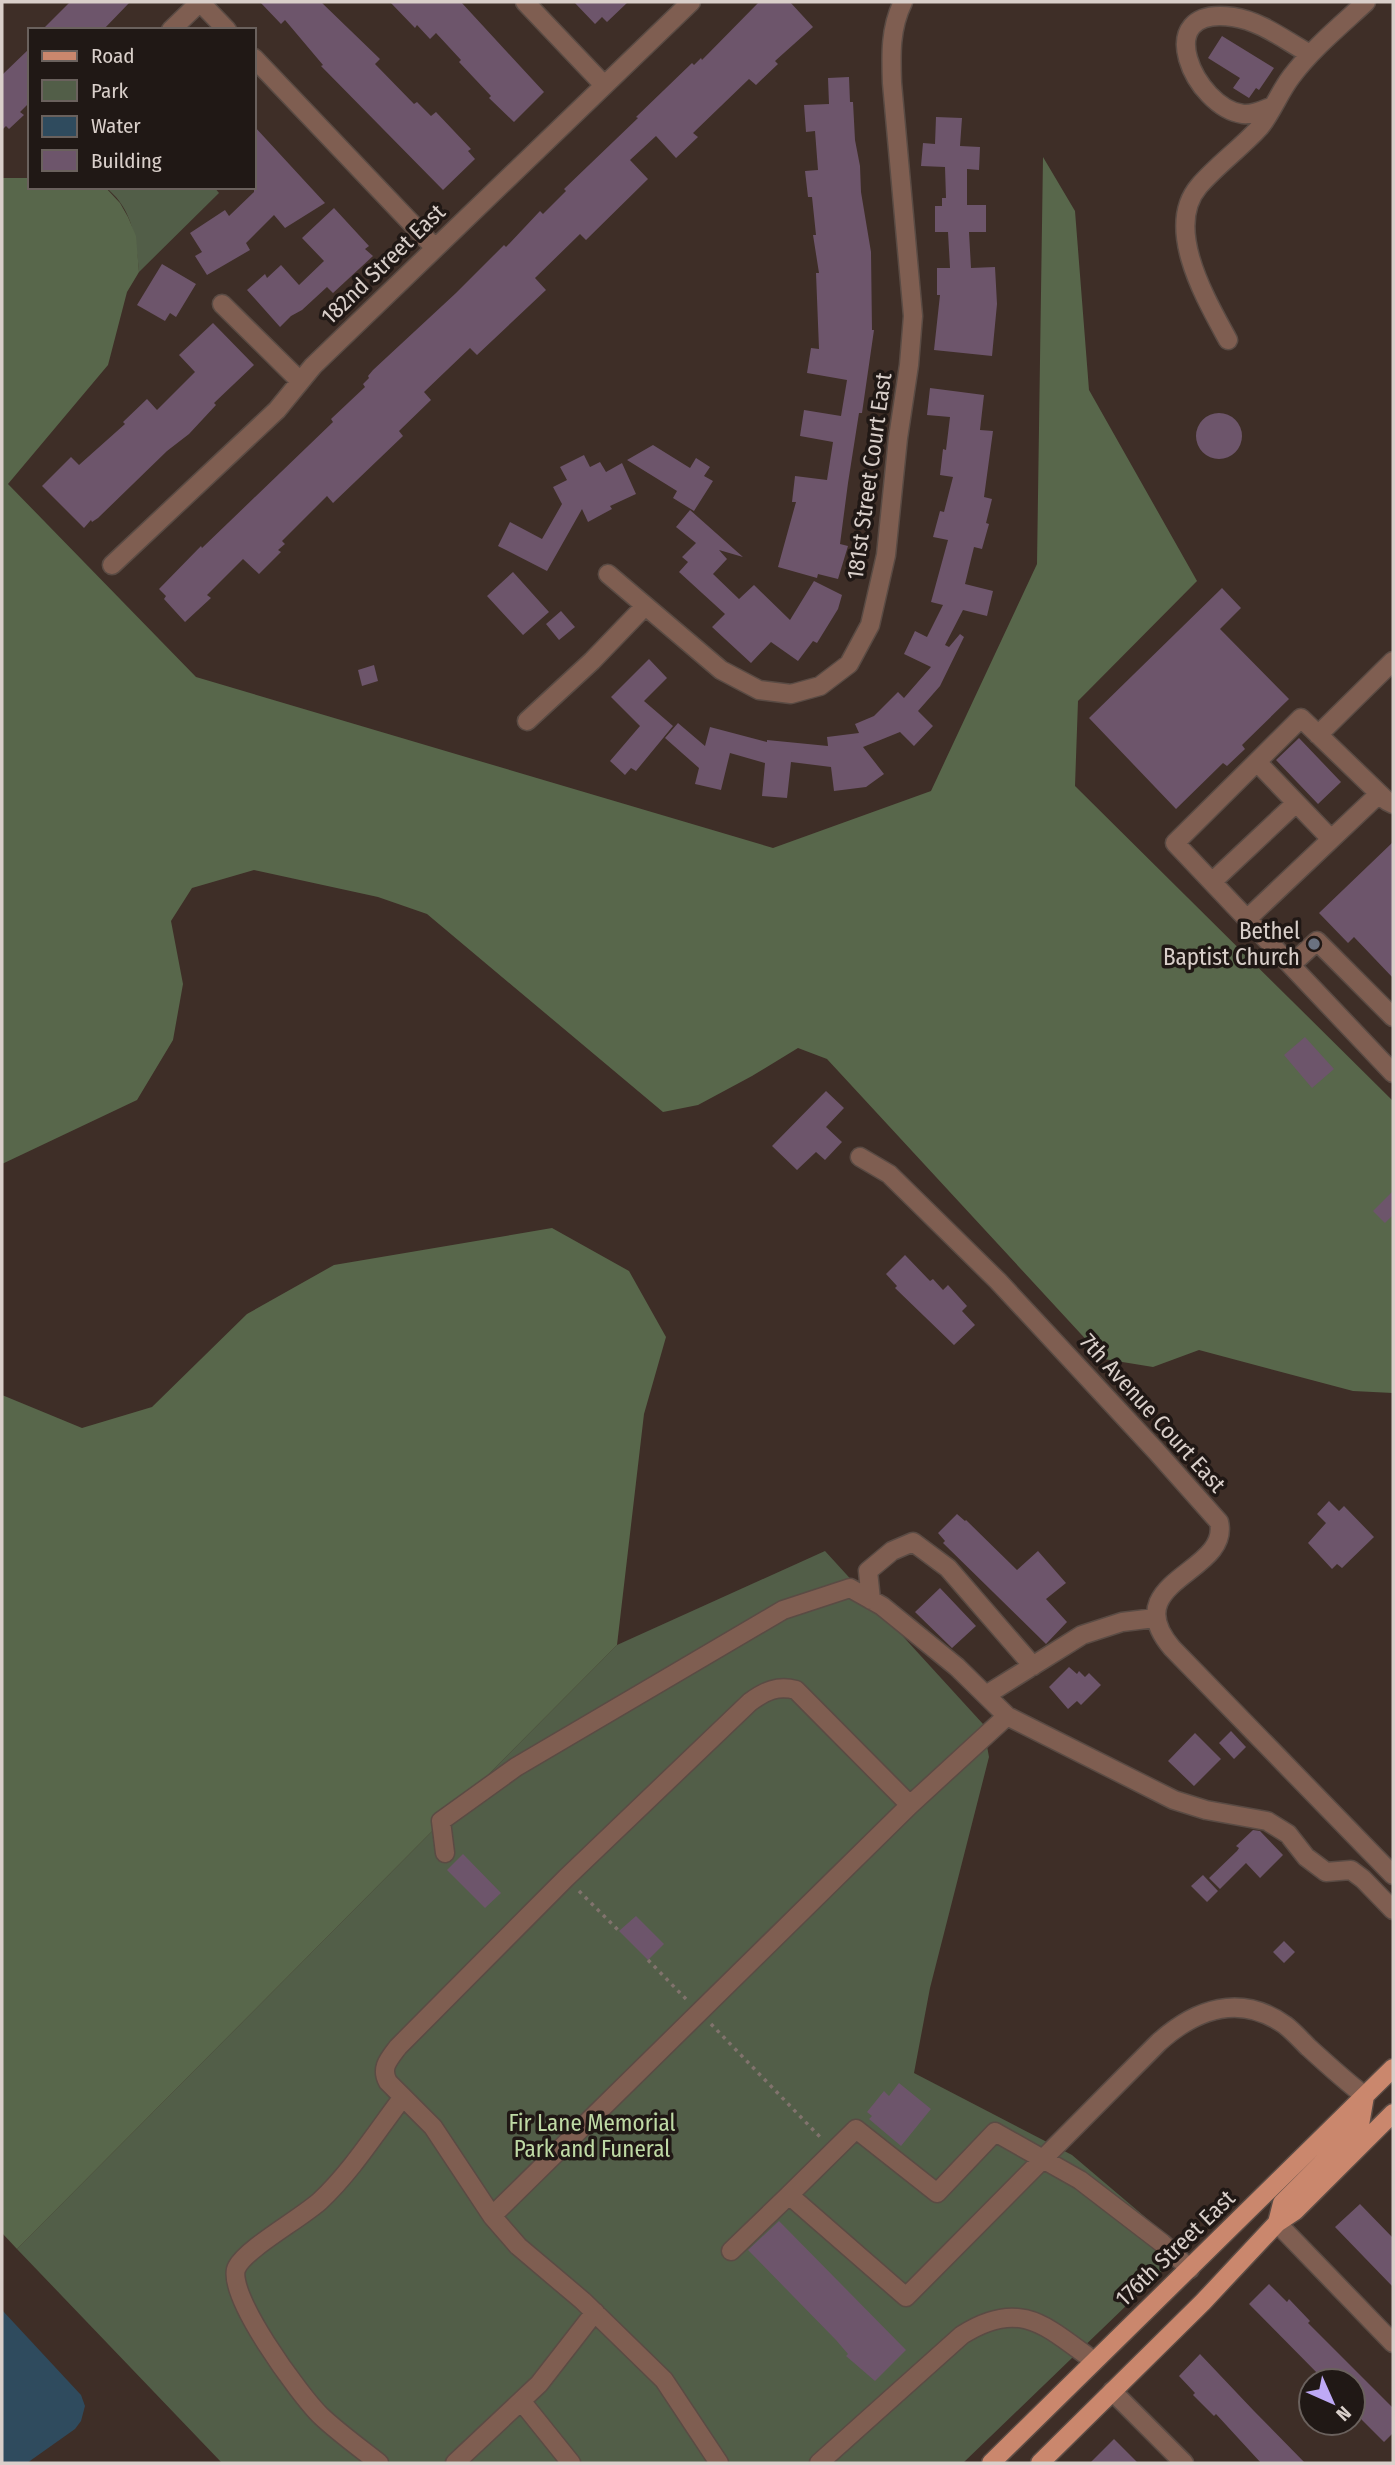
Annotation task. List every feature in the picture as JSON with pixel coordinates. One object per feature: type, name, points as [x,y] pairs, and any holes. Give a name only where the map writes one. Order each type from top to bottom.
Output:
[{"type":"main road","name":"176th Street East","points":[[991,2463],[1393,2068]]},
{"type":"main road","points":[[1277,2223],[1282,2203],[1360,2125],[1365,2096]]},
{"type":"main road","points":[[1040,2463],[1203,2302],[1277,2223],[1295,2211],[1393,2113]]},
{"type":"street","points":[[173,28],[200,2],[225,28]]},
{"type":"street","points":[[524,2],[604,85]]},
{"type":"street","name":"182nd Street East","points":[[112,565],[277,410],[313,366],[691,2]]},
{"type":"street","name":"181st Street Court East","points":[[608,574],[721,670],[759,690],[791,694],[820,686],[849,664],[870,625],[886,555],[898,438],[909,365],[912,316],[891,62],[895,19],[903,2]]},
{"type":"street","points":[[1228,340],[1195,271],[1188,246],[1188,204],[1197,188],[1261,126],[1290,79],[1310,54],[1366,2]]},
{"type":"street","points":[[1273,106],[1255,114],[1240,114],[1212,97],[1191,69],[1186,52],[1187,31],[1194,22],[1210,17],[1234,17],[1258,24],[1310,54]]},
{"type":"street","points":[[256,60],[435,248]]},
{"type":"street","points":[[222,303],[300,381]]},
{"type":"street","points":[[527,721],[592,661],[645,606]]},
{"type":"street","points":[[1318,734],[1393,661]]},
{"type":"street","points":[[1247,919],[1331,839],[1386,799],[1301,718],[1175,843],[1212,883],[1393,1073]]},
{"type":"street","points":[[1257,762],[1331,839]]},
{"type":"street","points":[[1212,883],[1296,803]]},
{"type":"street","points":[[1291,965],[1317,941],[1393,1017]]},
{"type":"street","name":"7th Avenue Court East","points":[[860,1157],[889,1174],[982,1264],[1219,1522],[1220,1529],[1213,1547],[1158,1601],[1155,1618]]},
{"type":"street","points":[[871,1600],[868,1571],[892,1551],[913,1542],[948,1568],[1033,1665]]},
{"type":"street","points":[[445,1853],[441,1821],[516,1767],[783,1610],[850,1588],[871,1600],[957,1667],[1007,1716],[1174,1800],[1206,1810],[1267,1821],[1288,1834],[1306,1857],[1326,1872],[1351,1870],[1393,1910]]},
{"type":"street","points":[[986,1695],[1082,1635],[1122,1622],[1155,1618],[1157,1627],[1172,1648],[1393,1875]]},
{"type":"street","points":[[719,2463],[664,2380],[595,2312],[518,2246],[492,2216],[433,2127],[388,2082],[384,2074],[385,2066],[391,2056],[566,1878],[750,1702],[772,1689],[786,1687],[796,1690],[806,1698],[910,1805]]},
{"type":"street","points":[[492,2216],[910,1805],[1007,1716]]},
{"type":"street","points":[[789,2195],[906,2297],[1174,2028],[1187,2019],[1218,2009],[1237,2007],[1254,2011],[1285,2025],[1347,2083],[1365,2096]]},
{"type":"street","points":[[379,2463],[322,2417],[304,2396],[280,2365],[247,2309],[233,2275],[237,2265],[246,2256],[303,2215],[334,2186],[403,2096]]},
{"type":"street","points":[[731,2251],[856,2129],[937,2193],[995,2132],[1080,2180],[1162,2243],[1190,2269]]},
{"type":"street","points":[[1277,2223],[1393,2343]]},
{"type":"street","points":[[455,2463],[522,2402],[573,2343],[595,2312]]},
{"type":"street","points":[[820,2463],[962,2335],[987,2321],[1013,2316],[1037,2322],[1094,2361]]},
{"type":"street","points":[[1112,2391],[1184,2463]]},
{"type":"street","points":[[522,2402],[571,2463]]},
{"type":"path","points":[[566,1878],[619,1931]]},
{"type":"path","points":[[648,1960],[834,2151]]},
{"type":"green space","points":[[1043,157],[1075,211],[1089,390],[1197,581],[1078,701],[1075,786],[1393,1101],[1393,1393],[1353,1391],[1199,1350],[1153,1367],[1104,1359],[827,1059],[798,1048],[698,1105],[663,1112],[427,914],[378,897],[254,870],[192,888],[171,921],[183,984],[173,1040],[137,1100],[2,1164],[2,178],[28,178],[28,189],[107,189],[120,203],[136,236],[139,272],[127,292],[108,365],[8,484],[196,677],[773,848],[931,791],[1037,564]]},
{"type":"green space","points":[[107,189],[216,189],[219,193],[139,272],[131,225],[114,195]]},
{"type":"green space","points":[[552,1228],[629,1271],[666,1337],[644,1414],[617,1645],[17,2249],[2,2233],[2,1395],[82,1428],[152,1407],[247,1314],[334,1265]]},
{"type":"green space","name":"Fir Lane Memorial Park and Funeral","points":[[825,1551],[983,1724],[989,1757],[930,1988],[914,2073],[1072,2155],[1184,2250],[963,2463],[222,2463],[17,2249],[617,1645]]},
{"type":"water","points":[[2,2310],[81,2395],[85,2406],[81,2421],[75,2429],[27,2463],[2,2463]]},
{"type":"building","points":[[70,2],[130,2],[105,28],[44,28]]},
{"type":"building","points":[[260,2],[321,2],[380,59],[375,64],[414,104],[417,102],[431,116],[436,112],[471,149],[468,151],[475,159],[443,190],[321,66],[323,65],[285,20],[281,24]]},
{"type":"building","points":[[390,2],[461,2],[544,92],[514,122],[489,98],[491,96],[436,33],[430,39],[417,25],[415,28]]},
{"type":"building","points":[[574,2],[628,2],[607,22],[602,17],[595,24]]},
{"type":"building","points":[[759,2],[790,2],[813,27],[775,61],[778,64],[756,85],[749,79],[693,133],[698,137],[676,158],[656,136],[630,160],[648,179],[586,240],[580,234],[535,278],[546,290],[477,355],[470,348],[424,392],[431,400],[399,431],[403,436],[333,503],[327,496],[282,541],[285,544],[278,550],[281,552],[259,574],[243,559],[207,595],[211,598],[185,622],[164,599],[166,596],[159,589],[333,422],[331,419],[365,387],[363,384],[373,370],[504,245],[506,247],[540,211],[543,214],[566,191],[564,189],[638,118],[636,117],[692,63],[694,65],[701,58],[702,60]]},
{"type":"building","points":[[1222,36],[1274,68],[1259,90],[1256,88],[1249,98],[1233,88],[1240,78],[1208,58]]},
{"type":"building","points":[[28,50],[28,104],[20,112],[24,115],[9,129],[6,126],[2,130],[2,75]]},
{"type":"building","points":[[849,77],[861,192],[871,252],[874,330],[840,544],[848,546],[838,579],[818,574],[817,578],[778,567],[796,502],[792,502],[795,476],[827,480],[833,442],[800,436],[804,410],[841,416],[847,380],[807,373],[811,348],[819,349],[816,273],[819,273],[813,235],[816,235],[812,197],[808,197],[805,171],[818,170],[815,131],[806,132],[804,105],[829,104],[828,78]]},
{"type":"building","points":[[936,117],[962,118],[960,146],[980,147],[979,170],[967,169],[967,205],[986,205],[986,232],[969,232],[971,268],[995,267],[997,304],[992,356],[934,350],[940,295],[937,295],[937,268],[950,268],[948,232],[935,232],[935,206],[942,206],[942,198],[946,198],[945,167],[921,166],[923,143],[935,144]]},
{"type":"building","points":[[256,128],[325,203],[285,228],[274,215],[246,243],[250,250],[207,275],[195,256],[202,252],[190,233],[225,210],[229,216],[254,192]]},
{"type":"building","points":[[334,208],[369,246],[365,249],[373,256],[333,293],[327,287],[280,327],[247,290],[265,274],[267,278],[281,265],[299,285],[324,261],[302,238]]},
{"type":"building","points":[[162,264],[196,284],[176,317],[170,313],[165,321],[137,305]]},
{"type":"building","points":[[213,323],[254,365],[214,403],[216,405],[189,434],[84,528],[42,486],[71,457],[79,465],[125,424],[123,422],[147,399],[157,410],[195,372],[179,355]]},
{"type":"building","points":[[930,388],[984,395],[980,430],[993,431],[984,497],[992,499],[986,523],[989,524],[982,549],[974,547],[965,584],[993,591],[987,616],[963,610],[945,645],[949,647],[960,634],[964,637],[940,686],[918,711],[933,726],[914,746],[900,732],[863,747],[884,774],[866,787],[834,791],[831,767],[791,762],[787,798],[762,796],[765,763],[730,753],[721,790],[695,784],[699,768],[665,738],[678,723],[705,746],[710,727],[767,742],[828,746],[827,737],[859,733],[855,724],[874,716],[898,692],[904,698],[931,667],[904,654],[915,631],[927,637],[943,605],[931,602],[948,540],[933,537],[940,511],[944,512],[953,477],[940,475],[950,417],[927,415]]},
{"type":"building","points":[[1219,413],[1235,420],[1242,436],[1235,452],[1219,459],[1203,452],[1196,436],[1203,420]]},
{"type":"building","points":[[653,445],[690,468],[696,458],[710,467],[704,476],[713,481],[694,511],[673,498],[677,491],[627,460]]},
{"type":"building","points":[[584,455],[590,467],[600,462],[606,472],[622,463],[636,494],[610,506],[612,509],[588,522],[582,509],[547,571],[498,546],[510,522],[542,539],[562,504],[553,487],[567,480],[560,467]]},
{"type":"building","points":[[690,510],[743,557],[719,550],[727,559],[713,574],[739,599],[754,585],[790,620],[814,581],[842,595],[838,609],[817,643],[813,641],[798,661],[771,642],[751,663],[712,627],[725,614],[679,572],[688,562],[682,557],[696,543],[676,527]]},
{"type":"building","points":[[513,572],[549,612],[523,635],[487,596]]},
{"type":"building","points":[[1222,588],[1241,608],[1220,629],[1289,699],[1242,745],[1245,749],[1227,766],[1223,763],[1176,809],[1089,718]]},
{"type":"building","points":[[561,611],[575,627],[559,640],[546,624]]},
{"type":"building","points":[[649,659],[667,678],[644,701],[673,726],[636,771],[631,768],[625,775],[610,761],[640,726],[611,697]]},
{"type":"building","points":[[374,665],[378,681],[362,686],[358,670]]},
{"type":"building","points":[[1299,738],[1341,782],[1318,804],[1276,760]]},
{"type":"building","points":[[1393,842],[1393,978],[1354,937],[1348,943],[1319,913]]},
{"type":"building","points":[[1305,1037],[1334,1069],[1312,1088],[1284,1055]]},
{"type":"building","points":[[826,1091],[844,1108],[826,1127],[842,1142],[825,1160],[816,1152],[797,1170],[772,1146]]},
{"type":"building","points":[[1393,1191],[1393,1215],[1385,1223],[1373,1211]]},
{"type":"building","points":[[905,1255],[930,1281],[933,1279],[943,1290],[948,1285],[967,1306],[962,1311],[975,1325],[954,1345],[895,1288],[897,1286],[886,1274]]},
{"type":"building","points":[[1329,1501],[1339,1511],[1344,1506],[1374,1537],[1342,1568],[1337,1564],[1332,1569],[1308,1543],[1326,1523],[1317,1514]]},
{"type":"building","points":[[957,1514],[1017,1570],[1038,1551],[1066,1583],[1046,1599],[1067,1622],[1046,1644],[943,1543],[945,1541],[938,1533]]},
{"type":"building","points":[[940,1588],[976,1626],[952,1648],[915,1612]]},
{"type":"building","points":[[1069,1667],[1085,1677],[1089,1673],[1101,1685],[1081,1705],[1077,1701],[1068,1709],[1049,1687]]},
{"type":"building","points":[[1231,1731],[1246,1747],[1234,1759],[1219,1743]]},
{"type":"building","points":[[1195,1733],[1221,1759],[1194,1786],[1168,1761]]},
{"type":"building","points":[[1253,1830],[1260,1831],[1283,1855],[1260,1878],[1246,1863],[1220,1889],[1209,1878],[1237,1851],[1239,1848],[1236,1846]]},
{"type":"building","points":[[463,1854],[501,1893],[485,1908],[447,1870]]},
{"type":"building","points":[[1203,1875],[1218,1891],[1207,1902],[1191,1886]]},
{"type":"building","points":[[636,1916],[664,1944],[648,1960],[619,1931]]},
{"type":"building","points":[[1284,1941],[1295,1952],[1284,1963],[1273,1952]]},
{"type":"building","points":[[899,2083],[931,2109],[901,2146],[869,2119],[872,2116],[867,2112],[884,2091],[889,2096]]},
{"type":"building","points":[[1360,2204],[1393,2238],[1393,2287],[1335,2227]]},
{"type":"building","points":[[779,2221],[906,2350],[875,2381],[846,2356],[848,2354],[836,2340],[748,2250]]},
{"type":"building","points":[[1269,2284],[1287,2302],[1289,2299],[1310,2321],[1308,2323],[1352,2367],[1311,2367],[1249,2304]]},
{"type":"building","points":[[1200,2354],[1305,2463],[1261,2463],[1216,2414],[1214,2416],[1193,2395],[1195,2393],[1179,2376]]},
{"type":"building","points":[[1367,2382],[1393,2408],[1393,2433],[1384,2442],[1367,2425]]},
{"type":"building","points":[[1114,2439],[1138,2463],[1090,2463]]},
{"type":"place","name":"Bethel Baptist Church","points":[[1314,944]]}]
